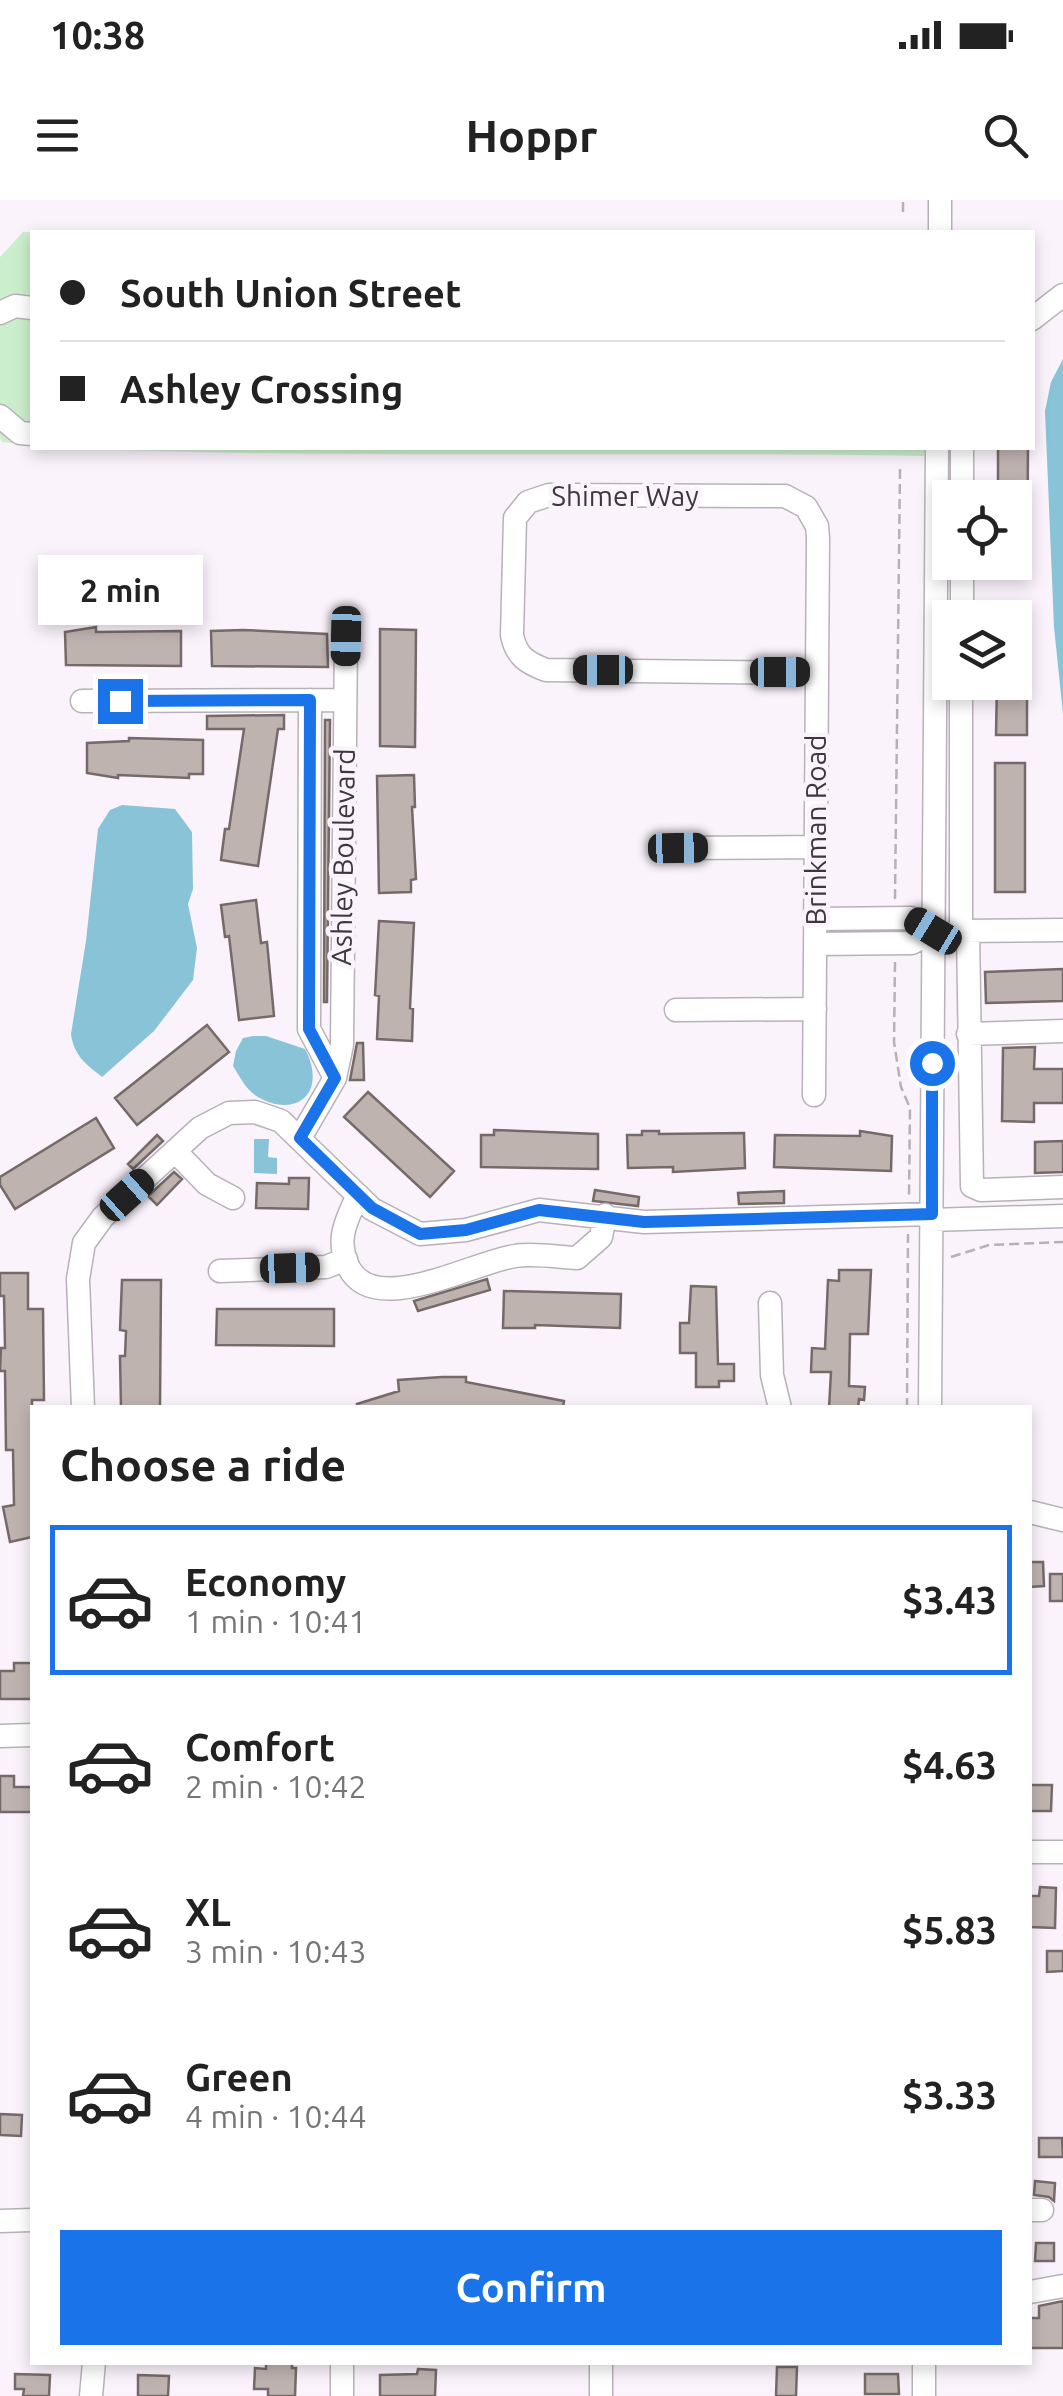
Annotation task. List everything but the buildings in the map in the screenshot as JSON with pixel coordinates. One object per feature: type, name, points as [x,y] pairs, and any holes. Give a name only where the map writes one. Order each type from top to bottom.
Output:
[{"type":"street","points":[[940,200],[940,230]]},
{"type":"street","points":[[1035,317],[1063,295]]},
{"type":"street","points":[[0,313],[15,306],[30,308]]},
{"type":"street","points":[[0,416],[20,433],[30,434]]},
{"type":"street","points":[[930,1405],[924,1216],[933,931],[937,450]]},
{"type":"street","points":[[962,450],[962,480]]},
{"type":"street","name":"Shimer Way","points":[[806,507],[785,496],[537,497],[521,508],[516,518],[512,582],[514,648],[522,658],[546,670],[818,673]]},
{"type":"street","name":"Brinkman Road","points":[[806,507],[817,526],[818,538],[814,1096]]},
{"type":"street","name":"Ashley Boulevard","points":[[300,1138],[335,1078],[342,1045],[346,636]]},
{"type":"street","name":"Ashley Boulevard","points":[[310,700],[309,1029],[335,1078]]},
{"type":"street","points":[[82,702],[345,700]]},
{"type":"street","points":[[962,700],[970,1181],[976,1189],[1063,1187]]},
{"type":"street","points":[[678,848],[816,847]]},
{"type":"street","points":[[816,919],[911,918],[933,931]]},
{"type":"street","points":[[816,944],[912,943],[933,931],[1063,930]]},
{"type":"street","points":[[676,1010],[815,1010]]},
{"type":"street","points":[[968,1034],[1063,1031]]},
{"type":"street","points":[[83,1405],[78,1280],[84,1243],[103,1217],[200,1128],[229,1113],[255,1112],[281,1121],[372,1208],[420,1234],[466,1230],[539,1210],[644,1222],[1063,1216]]},
{"type":"street","points":[[176,1152],[207,1184],[234,1198]]},
{"type":"street","points":[[358,1195],[342,1230],[341,1244],[360,1282],[377,1290],[406,1288],[516,1256],[577,1258],[601,1238],[605,1215]]},
{"type":"street","points":[[466,1230],[480,1266]]},
{"type":"street","points":[[220,1271],[326,1267],[346,1259]]},
{"type":"street","points":[[770,1303],[772,1375],[779,1405]]},
{"type":"street","points":[[1032,1512],[1063,1520]]},
{"type":"street","points":[[0,1736],[30,1735]]},
{"type":"street","points":[[1032,1852],[1063,1852]]},
{"type":"street","points":[[0,2221],[30,2220]]},
{"type":"street","points":[[1032,2292],[1063,2286]]},
{"type":"street","points":[[91,2396],[94,2365]]},
{"type":"street","points":[[342,2365],[342,2396]]},
{"type":"street","points":[[601,2365],[601,2396]]},
{"type":"street","points":[[924,2365],[924,2396]]},
{"type":"path","points":[[903,200],[903,212]]},
{"type":"path","points":[[895,918],[900,468]]},
{"type":"path","points":[[895,944],[894,1042],[901,1087],[910,1108],[924,1216],[908,1405]]},
{"type":"path","points":[[944,1258],[990,1245],[1063,1242]]},
{"type":"green space","points":[[23,232],[30,232],[30,445],[2,442],[0,438],[0,257]]},
{"type":"green space","points":[[142,450],[924,450],[924,456],[707,454]]},
{"type":"water","points":[[1063,359],[1063,714],[1054,627],[1045,411],[1051,382]]},
{"type":"water","points":[[122,805],[175,809],[192,832],[193,889],[188,904],[197,948],[193,980],[154,1031],[102,1077],[78,1054],[71,1034],[98,829],[110,810]]},
{"type":"water","points":[[266,1036],[305,1049],[313,1078],[304,1098],[285,1105],[272,1103],[247,1087],[233,1066],[243,1038]]},
{"type":"water","points":[[254,1139],[269,1139],[268,1157],[277,1158],[277,1174],[254,1173]]},
{"type":"route","points":[[120,701],[310,700],[309,1029],[335,1078],[300,1138],[372,1208],[420,1234],[466,1230],[539,1210],[644,1222],[932,1214],[932,1063]]}]
